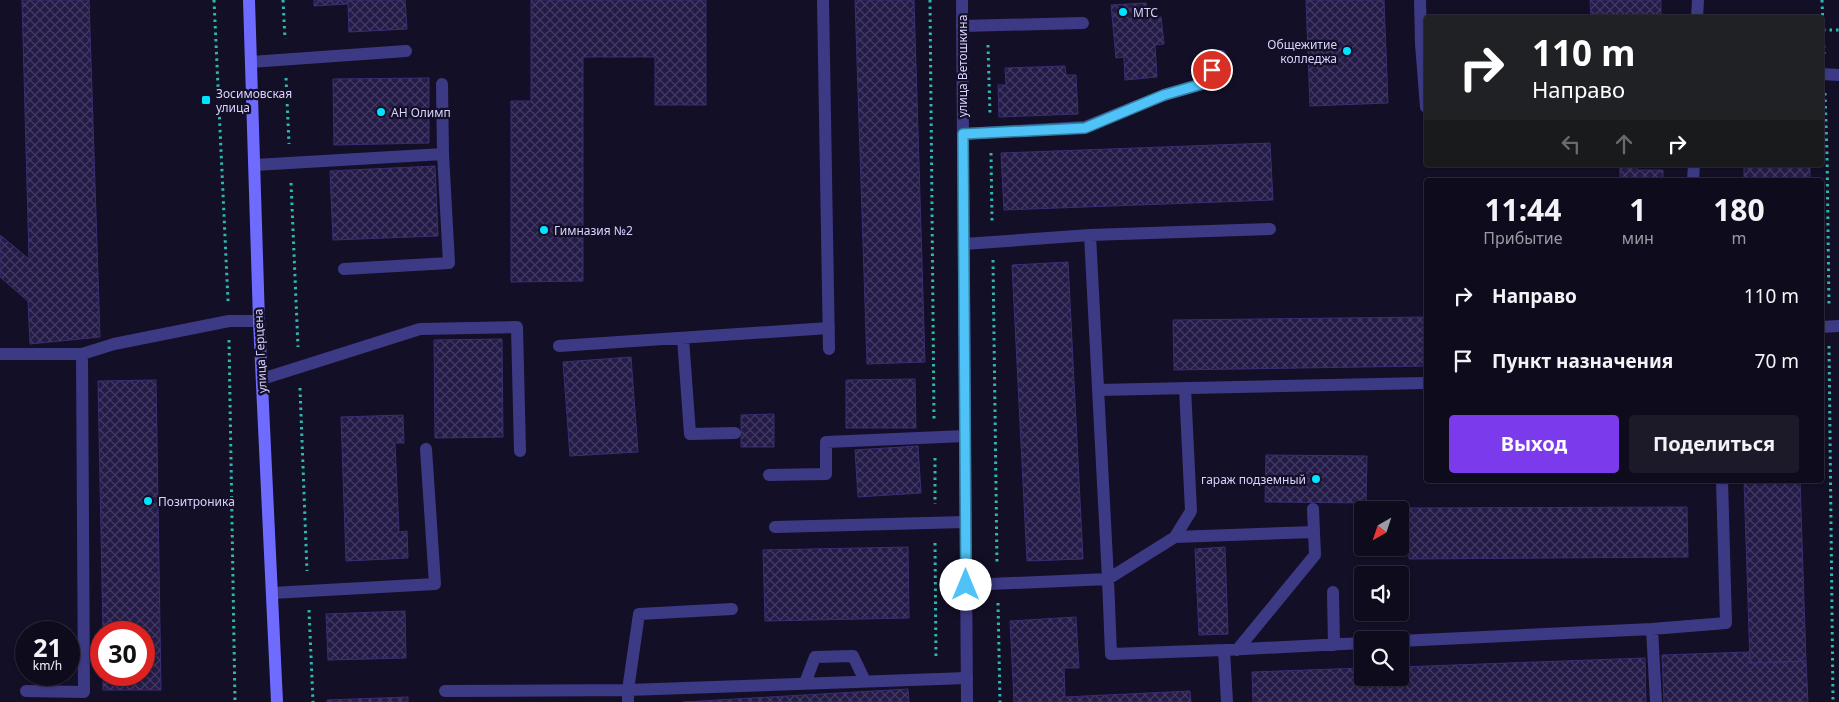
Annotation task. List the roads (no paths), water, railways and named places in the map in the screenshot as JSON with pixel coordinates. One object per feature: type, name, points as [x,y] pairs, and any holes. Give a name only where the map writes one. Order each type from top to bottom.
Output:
[{"type":"main road","name":"улица Герцена","points":[[249,0],[258,321],[277,702]]},
{"type":"street","points":[[823,0],[829,349]]},
{"type":"street","name":"улица Ветошкина","points":[[962,0],[967,702]]},
{"type":"street","points":[[1420,0],[1424,82]]},
{"type":"street","points":[[1697,15],[1698,0]]},
{"type":"street","points":[[962,26],[1083,23]]},
{"type":"street","points":[[251,62],[406,50]]},
{"type":"street","points":[[963,134],[1085,128],[1164,95],[1202,84],[1221,56]]},
{"type":"street","points":[[1824,74],[1839,74]]},
{"type":"street","points":[[344,270],[449,263],[443,154],[442,84]]},
{"type":"street","points":[[255,165],[443,154]]},
{"type":"street","points":[[964,244],[1090,235],[1270,228]]},
{"type":"street","points":[[1090,235],[1111,654],[1354,644]]},
{"type":"street","points":[[0,354],[82,354],[114,344],[229,321],[258,321]]},
{"type":"street","points":[[262,380],[420,329],[517,327],[520,451]]},
{"type":"street","points":[[559,346],[829,328]]},
{"type":"street","points":[[683,338],[690,434],[735,433]]},
{"type":"street","points":[[26,690],[84,692],[82,354]]},
{"type":"street","points":[[1098,390],[1424,383]]},
{"type":"street","points":[[966,585],[1108,579],[1176,537],[1191,510],[1185,388]]},
{"type":"street","points":[[768,475],[826,474],[826,442],[965,436]]},
{"type":"street","points":[[272,593],[435,584],[426,449]]},
{"type":"street","points":[[1409,641],[1726,624],[1722,483]]},
{"type":"street","points":[[1227,702],[1231,650],[1315,555],[1313,509]]},
{"type":"street","points":[[775,527],[965,522]]},
{"type":"street","points":[[1176,537],[1314,532]]},
{"type":"street","points":[[1333,592],[1334,645]]},
{"type":"street","points":[[628,696],[639,614],[732,609]]},
{"type":"street","points":[[1652,628],[1656,702]]},
{"type":"street","points":[[805,683],[815,657],[854,656],[865,681]]},
{"type":"street","points":[[445,691],[628,696],[805,683],[967,678]]},
{"type":"place","name":"МТС","points":[[1123,12]]},
{"type":"place","name":"Общежитие колледжа","points":[[1347,51]]},
{"type":"place","name":"Зосимовская улица","points":[[206,100]]},
{"type":"place","name":"АН Олимп","points":[[381,112]]},
{"type":"place","name":"Гимназия №2","points":[[544,230]]},
{"type":"place","name":"гараж подземный","points":[[1316,479]]},
{"type":"place","name":"Позитроника","points":[[148,501]]}]
